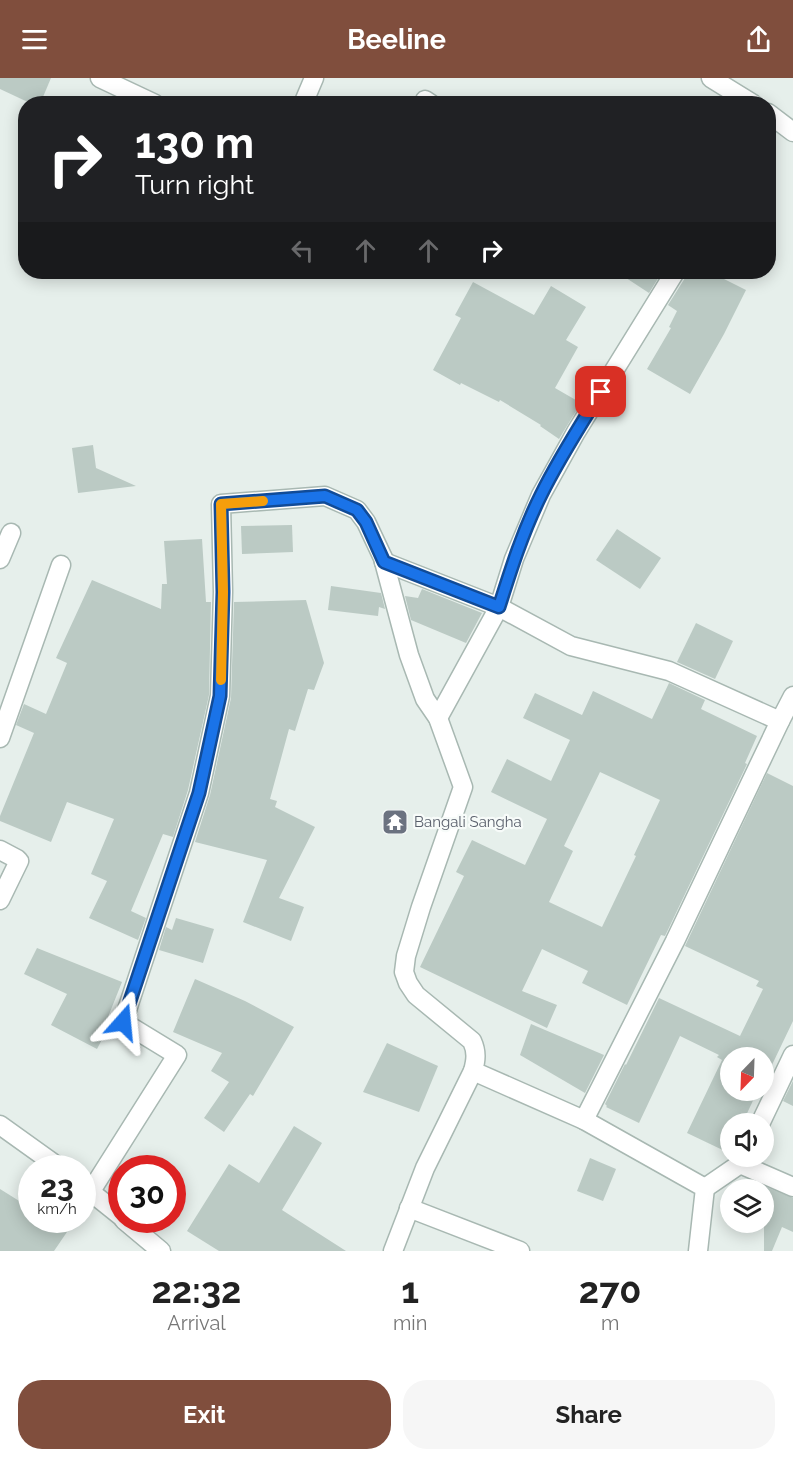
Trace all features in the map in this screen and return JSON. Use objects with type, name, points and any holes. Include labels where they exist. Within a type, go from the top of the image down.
[{"type":"street","points":[[100,78],[138,96]]},
{"type":"street","points":[[306,96],[314,78]]},
{"type":"street","points":[[711,78],[740,96]]},
{"type":"street","points":[[776,121],[793,132]]},
{"type":"street","points":[[438,718],[499,607],[514,559],[541,495],[576,432],[671,279]]},
{"type":"street","points":[[96,1175],[177,1055],[123,1022],[199,793],[220,696],[223,592],[221,504],[325,496],[357,510],[366,522],[384,562],[409,655],[424,699],[438,718],[463,788],[421,907],[406,956],[404,972],[416,995],[472,1041],[476,1050],[476,1060],[473,1071],[425,1168],[393,1251]]},
{"type":"street","points":[[0,560],[11,533]]},
{"type":"street","points":[[384,562],[499,607],[571,646],[669,671],[780,721]]},
{"type":"street","points":[[0,738],[61,565]]},
{"type":"street","points":[[584,1120],[675,941],[793,696]]},
{"type":"street","points":[[0,850],[19,861],[0,900]]},
{"type":"street","points":[[765,1113],[793,1055]]},
{"type":"street","points":[[473,1071],[584,1120],[705,1188]]},
{"type":"street","points":[[0,1125],[42,1155]]},
{"type":"street","points":[[698,1251],[705,1188],[733,1167]]},
{"type":"street","points":[[755,1167],[793,1187]]},
{"type":"street","points":[[96,1196],[108,1206]]},
{"type":"street","points":[[409,1208],[520,1251]]},
{"type":"street","points":[[140,1233],[161,1251]]},
{"type":"building","points":[[0,78],[51,78],[43,96],[18,97],[0,89]]},
{"type":"building","points":[[628,279],[658,279],[649,293]]},
{"type":"building","points":[[684,279],[724,279],[746,290],[690,394],[647,369],[671,328],[669,327],[677,311],[668,305]]},
{"type":"building","points":[[473,282],[534,315],[551,286],[586,307],[566,340],[578,347],[555,388],[581,403],[559,439],[500,400],[499,402],[461,383],[460,385],[433,370],[461,318],[455,315]]},
{"type":"building","points":[[93,445],[96,468],[136,486],[78,493],[72,448]]},
{"type":"building","points":[[292,525],[293,552],[242,554],[241,526]]},
{"type":"building","points":[[617,529],[661,558],[640,589],[596,560]]},
{"type":"building","points":[[202,539],[206,602],[211,602],[209,695],[188,790],[173,837],[163,834],[131,911],[146,918],[138,940],[89,918],[107,881],[91,874],[114,819],[67,802],[51,842],[0,821],[0,816],[34,733],[16,725],[24,704],[46,714],[67,663],[56,658],[92,580],[161,609],[162,584],[167,584],[164,541]]},
{"type":"building","points":[[331,586],[381,593],[385,609],[379,607],[378,616],[328,610]]},
{"type":"building","points":[[422,589],[482,613],[466,643],[411,620],[405,596],[418,598]]},
{"type":"building","points":[[306,600],[324,663],[314,690],[308,689],[295,731],[289,729],[270,799],[277,801],[275,807],[315,827],[279,898],[304,907],[291,941],[243,922],[267,860],[195,842],[210,795],[231,698],[234,602]]},
{"type":"building","points":[[696,623],[733,641],[715,679],[677,662]]},
{"type":"building","points":[[669,683],[705,700],[701,709],[757,736],[745,763],[747,764],[665,936],[661,935],[627,1005],[582,983],[588,971],[542,949],[522,991],[557,1005],[547,1028],[420,967],[464,876],[456,872],[472,840],[525,865],[547,819],[491,792],[507,759],[551,781],[570,740],[523,718],[535,693],[582,715],[593,691],[652,719]],"holes":[[[600,772],[660,800],[602,927],[549,902],[573,851],[564,846]]]},
{"type":"building","points":[[767,773],[793,786],[793,1021],[774,1061],[774,1047],[720,1047],[720,1059],[717,1057],[719,1055],[680,1036],[639,1123],[606,1107],[605,1104],[659,998],[740,1036],[763,989],[756,986],[759,981],[685,946]]},
{"type":"building","points":[[176,918],[214,929],[203,963],[159,950],[166,927],[172,930]]},
{"type":"building","points":[[37,948],[122,982],[106,1022],[110,1024],[97,1049],[51,1025],[67,994],[24,974]]},
{"type":"building","points":[[195,979],[245,1001],[294,1027],[253,1096],[250,1094],[224,1132],[204,1118],[229,1082],[211,1071],[222,1053],[173,1032]]},
{"type":"building","points":[[531,1024],[604,1055],[585,1093],[520,1055]]},
{"type":"building","points":[[387,1043],[438,1066],[419,1112],[363,1092]]},
{"type":"building","points":[[720,1064],[720,1101],[753,1101],[747,1113],[720,1113],[720,1149],[687,1133]]},
{"type":"building","points":[[793,1081],[793,1106],[783,1101]]},
{"type":"building","points":[[294,1126],[322,1143],[282,1210],[346,1251],[219,1251],[187,1231],[229,1164],[259,1183]]},
{"type":"building","points":[[590,1158],[616,1169],[603,1201],[577,1191]]},
{"type":"building","points":[[0,1189],[18,1200],[18,1233],[66,1233],[54,1251],[0,1251]]},
{"type":"building","points":[[774,1190],[793,1198],[793,1232],[782,1227],[772,1251],[764,1251],[764,1233],[774,1233]]},
{"type":"slow traffic","points":[[221,680],[223,592],[221,504],[263,501]]},
{"type":"place","name":"Bangali Sangha","points":[[395,822]]},
{"type":"route","points":[[123,1022],[199,793],[220,696],[223,592],[221,504],[325,496],[357,510],[366,522],[384,562],[499,607],[514,559],[541,495],[601,392]]}]
